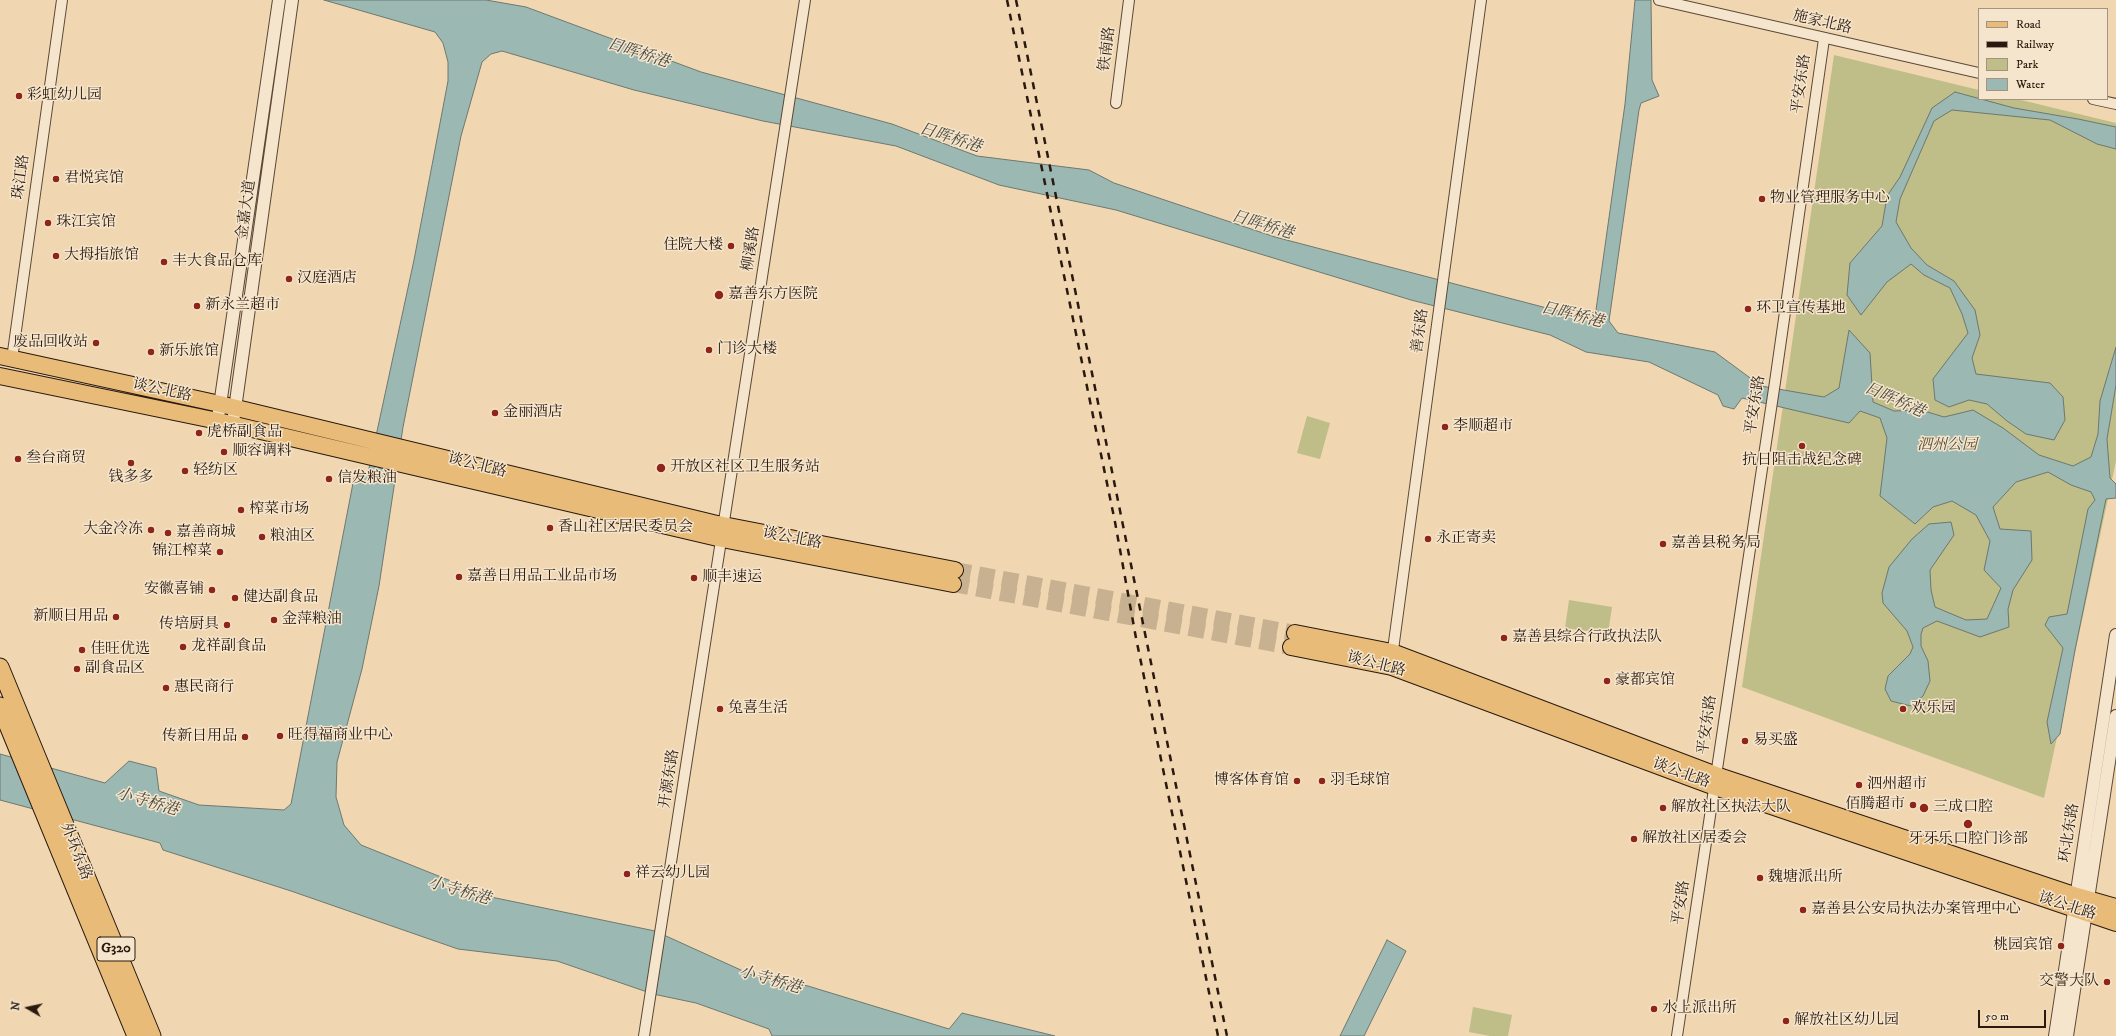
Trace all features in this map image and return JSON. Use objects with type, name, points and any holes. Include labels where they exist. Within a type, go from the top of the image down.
[{"type":"highway","name":"外环东路","points":[[0,667],[15,722],[72,863],[136,1036]]},
{"type":"highway","name":"外环东路","points":[[0,706],[15,722]]},
{"type":"highway","name":"外环东路","points":[[72,863],[152,1036]]},
{"type":"main road","name":"谈公北路","points":[[6,357],[228,406],[367,448]]},
{"type":"main road","name":"谈公北路","points":[[0,376],[225,423],[367,448],[723,532],[954,577]]},
{"type":"main road","name":"谈公北路","points":[[1293,640],[1392,659],[1716,781],[2081,905],[2116,923]]},
{"type":"main road","name":"谈公北路","points":[[2081,905],[2116,907]]},
{"type":"street","name":"珠江路","points":[[6,357],[62,0]]},
{"type":"street","name":"金嘉大道","points":[[228,406],[279,0]]},
{"type":"street","name":"柳溪路","points":[[723,532],[805,0]]},
{"type":"street","name":"铁南路","points":[[1116,103],[1129,0]]},
{"type":"street","name":"善东路","points":[[1392,659],[1481,0]]},
{"type":"street","name":"施家北路","points":[[1662,1],[1978,74]]},
{"type":"street","name":"金嘉大道","points":[[225,423],[292,2]]},
{"type":"street","name":"平安东路","points":[[1716,781],[1824,39]]},
{"type":"street","points":[[2098,100],[2116,104]]},
{"type":"street","name":"开源东路","points":[[644,1036],[723,532]]},
{"type":"street","name":"环北东路","points":[[2067,1036],[2081,905],[2116,635]]},
{"type":"street","name":"环北东路","points":[[2055,1036],[2116,716]]},
{"type":"street","name":"平安路","points":[[1677,1036],[1716,781]]},
{"type":"green space","name":"泗州公园","points":[[1834,55],[1978,90],[1978,100],[2021,100],[2116,123],[2116,461],[2044,798],[1742,687]]},
{"type":"green space","points":[[1307,416],[1330,423],[1320,459],[1297,453]]},
{"type":"green space","points":[[1569,600],[1612,607],[1608,634],[1565,628]]},
{"type":"green space","points":[[1473,1007],[1512,1015],[1508,1036],[1490,1036],[1469,1032]]},
{"type":"water","points":[[324,0],[486,0],[526,7],[701,72],[892,124],[977,156],[1089,170],[1114,183],[1275,237],[1585,318],[1596,310],[1625,104],[1635,0],[1651,0],[1652,80],[1659,96],[1641,103],[1639,110],[1609,321],[1618,333],[1715,352],[1761,386],[1824,397],[1839,388],[1849,330],[1870,353],[1873,402],[1894,411],[1921,410],[1944,417],[1973,410],[2003,428],[2039,455],[2073,466],[2091,457],[2098,434],[2100,401],[2116,347],[2116,385],[2107,439],[2110,478],[2116,484],[2116,498],[2106,499],[2075,650],[2060,734],[2051,744],[2047,722],[2063,648],[2045,625],[2049,617],[2067,614],[2088,509],[2095,500],[2091,492],[2071,485],[2048,472],[2016,482],[1993,507],[2000,529],[2031,531],[2032,560],[2013,590],[2008,609],[2009,627],[1980,637],[1937,621],[1923,628],[1921,634],[1921,646],[1928,661],[1930,681],[1923,696],[1911,706],[1891,701],[1885,689],[1888,676],[1910,654],[1913,647],[1907,631],[1883,603],[1882,593],[1889,567],[1912,539],[1929,524],[1951,522],[1954,535],[1930,570],[1931,590],[1935,607],[1966,620],[1987,619],[2001,588],[1984,570],[1990,541],[1976,515],[1952,501],[1933,507],[1915,524],[1880,496],[1887,438],[1880,418],[1860,411],[1849,423],[1742,398],[1734,409],[1723,406],[1718,395],[1649,362],[1586,352],[1550,335],[1411,300],[1116,210],[999,185],[896,146],[763,121],[634,90],[502,51],[491,54],[482,62],[461,136],[403,427],[379,586],[362,669],[337,762],[336,797],[344,825],[361,845],[491,897],[655,931],[754,976],[808,986],[949,1029],[962,1013],[1055,1036],[772,1036],[769,1029],[696,1003],[653,994],[557,961],[458,949],[291,891],[163,850],[160,843],[0,800],[0,754],[105,783],[129,761],[156,768],[159,791],[199,805],[284,810],[291,804],[354,478],[360,474],[366,475],[368,473],[414,260],[448,81],[448,62],[443,43],[435,32]]},
{"type":"water","points":[[1955,92],[1978,98],[1978,100],[1984,100],[2014,108],[2116,127],[2116,149],[2097,144],[2050,120],[1952,110],[1934,121],[1900,199],[1896,222],[1911,248],[1927,265],[1954,281],[1975,310],[1980,335],[1972,358],[1976,374],[2050,383],[2063,397],[2065,420],[2054,440],[2026,434],[2007,421],[1987,404],[1969,400],[1949,407],[1935,400],[1933,379],[1968,333],[1962,314],[1950,288],[1924,275],[1911,264],[1887,282],[1861,315],[1847,295],[1850,263],[1882,226],[1887,196],[1900,177],[1932,108]]},
{"type":"water","points":[[1387,940],[1406,951],[1364,1036],[1340,1036]]},
{"type":"tunnel","points":[[955,570],[1295,633]]},
{"type":"tunnel","points":[[953,584],[1291,647]]},
{"type":"railway","points":[[1007,0],[1115,522],[1136,638],[1218,1036]]},
{"type":"railway","points":[[1016,0],[1227,1036]]},
{"type":"place","name":"彩虹幼儿园","points":[[19,96]]},
{"type":"place","name":"君悦宾馆","points":[[56,179]]},
{"type":"place","name":"物业管理服务中心","points":[[1762,199]]},
{"type":"place","name":"珠江宾馆","points":[[48,223]]},
{"type":"place","name":"住院大楼","points":[[731,246]]},
{"type":"place","name":"大拇指旅馆","points":[[56,256]]},
{"type":"place","name":"丰大食品仓库","points":[[164,262]]},
{"type":"place","name":"汉庭酒店","points":[[289,279]]},
{"type":"place","name":"嘉善东方医院","points":[[719,295]]},
{"type":"place","name":"新永兰超市","points":[[197,306]]},
{"type":"place","name":"环卫宣传基地","points":[[1748,309]]},
{"type":"place","name":"废品回收站","points":[[96,343]]},
{"type":"place","name":"门诊大楼","points":[[709,350]]},
{"type":"place","name":"新乐旅馆","points":[[151,352]]},
{"type":"place","name":"金丽酒店","points":[[495,413]]},
{"type":"place","name":"李顺超市","points":[[1445,427]]},
{"type":"place","name":"虎桥副食品","points":[[199,433]]},
{"type":"place","name":"抗日阻击战纪念碑","points":[[1802,446]]},
{"type":"place","name":"顺容调料","points":[[224,452]]},
{"type":"place","name":"叁台商贸","points":[[18,459]]},
{"type":"place","name":"钱多多","points":[[131,463]]},
{"type":"place","name":"开放区社区卫生服务站","points":[[661,468]]},
{"type":"place","name":"轻纺区","points":[[185,471]]},
{"type":"place","name":"信发粮油","points":[[329,479]]},
{"type":"place","name":"榨菜市场","points":[[241,510]]},
{"type":"place","name":"香山社区居民委员会","points":[[550,528]]},
{"type":"place","name":"大金冷冻","points":[[151,530]]},
{"type":"place","name":"嘉善商城","points":[[168,533]]},
{"type":"place","name":"粮油区","points":[[262,537]]},
{"type":"place","name":"永正寄卖","points":[[1428,539]]},
{"type":"place","name":"嘉善县税务局","points":[[1663,544]]},
{"type":"place","name":"锦江榨菜","points":[[220,552]]},
{"type":"place","name":"嘉善日用品工业品市场","points":[[459,577]]},
{"type":"place","name":"顺丰速运","points":[[694,578]]},
{"type":"place","name":"安徽喜铺","points":[[212,590]]},
{"type":"place","name":"健达副食品","points":[[235,598]]},
{"type":"place","name":"新顺日用品","points":[[116,617]]},
{"type":"place","name":"金萍粮油","points":[[274,620]]},
{"type":"place","name":"传培厨具","points":[[227,625]]},
{"type":"place","name":"嘉善县综合行政执法队","points":[[1504,638]]},
{"type":"place","name":"龙祥副食品","points":[[183,647]]},
{"type":"place","name":"佳旺优选","points":[[82,650]]},
{"type":"place","name":"副食品区","points":[[77,669]]},
{"type":"place","name":"豪都宾馆","points":[[1607,681]]},
{"type":"place","name":"惠民商行","points":[[166,688]]},
{"type":"place","name":"兔喜生活","points":[[720,709]]},
{"type":"place","name":"欢乐园","points":[[1903,709]]},
{"type":"place","name":"旺得福商业中心","points":[[280,736]]},
{"type":"place","name":"传新日用品","points":[[245,737]]},
{"type":"place","name":"易买盛","points":[[1745,741]]},
{"type":"place","name":"博客体育馆","points":[[1297,781]]},
{"type":"place","name":"羽毛球馆","points":[[1322,781]]},
{"type":"place","name":"泗州超市","points":[[1859,785]]},
{"type":"place","name":"佰腾超市","points":[[1913,805]]},
{"type":"place","name":"解放社区执法大队","points":[[1663,808]]},
{"type":"place","name":"三成口腔","points":[[1924,808]]},
{"type":"place","name":"牙牙乐口腔门诊部","points":[[1968,824]]},
{"type":"place","name":"解放社区居委会","points":[[1634,839]]},
{"type":"place","name":"祥云幼儿园","points":[[627,874]]},
{"type":"place","name":"魏塘派出所","points":[[1760,878]]},
{"type":"place","name":"嘉善县公安局执法办案管理中心","points":[[1803,910]]},
{"type":"place","name":"桃园宾馆","points":[[2061,946]]},
{"type":"place","name":"交警大队","points":[[2107,982]]},
{"type":"place","name":"水上派出所","points":[[1654,1009]]},
{"type":"place","name":"解放社区幼儿园","points":[[1786,1021]]},
{"type":"water label","name":"日晖桥港","points":[[638,54]]},
{"type":"water label","name":"日晖桥港","points":[[950,139]]},
{"type":"water label","name":"日晖桥港","points":[[1262,226]]},
{"type":"water label","name":"日晖桥港","points":[[1572,316]]},
{"type":"water label","name":"日晖桥港","points":[[1894,401]]},
{"type":"water label","name":"小寺桥港","points":[[147,803]]},
{"type":"water label","name":"小寺桥港","points":[[459,892]]},
{"type":"water label","name":"小寺桥港","points":[[770,981]]}]
